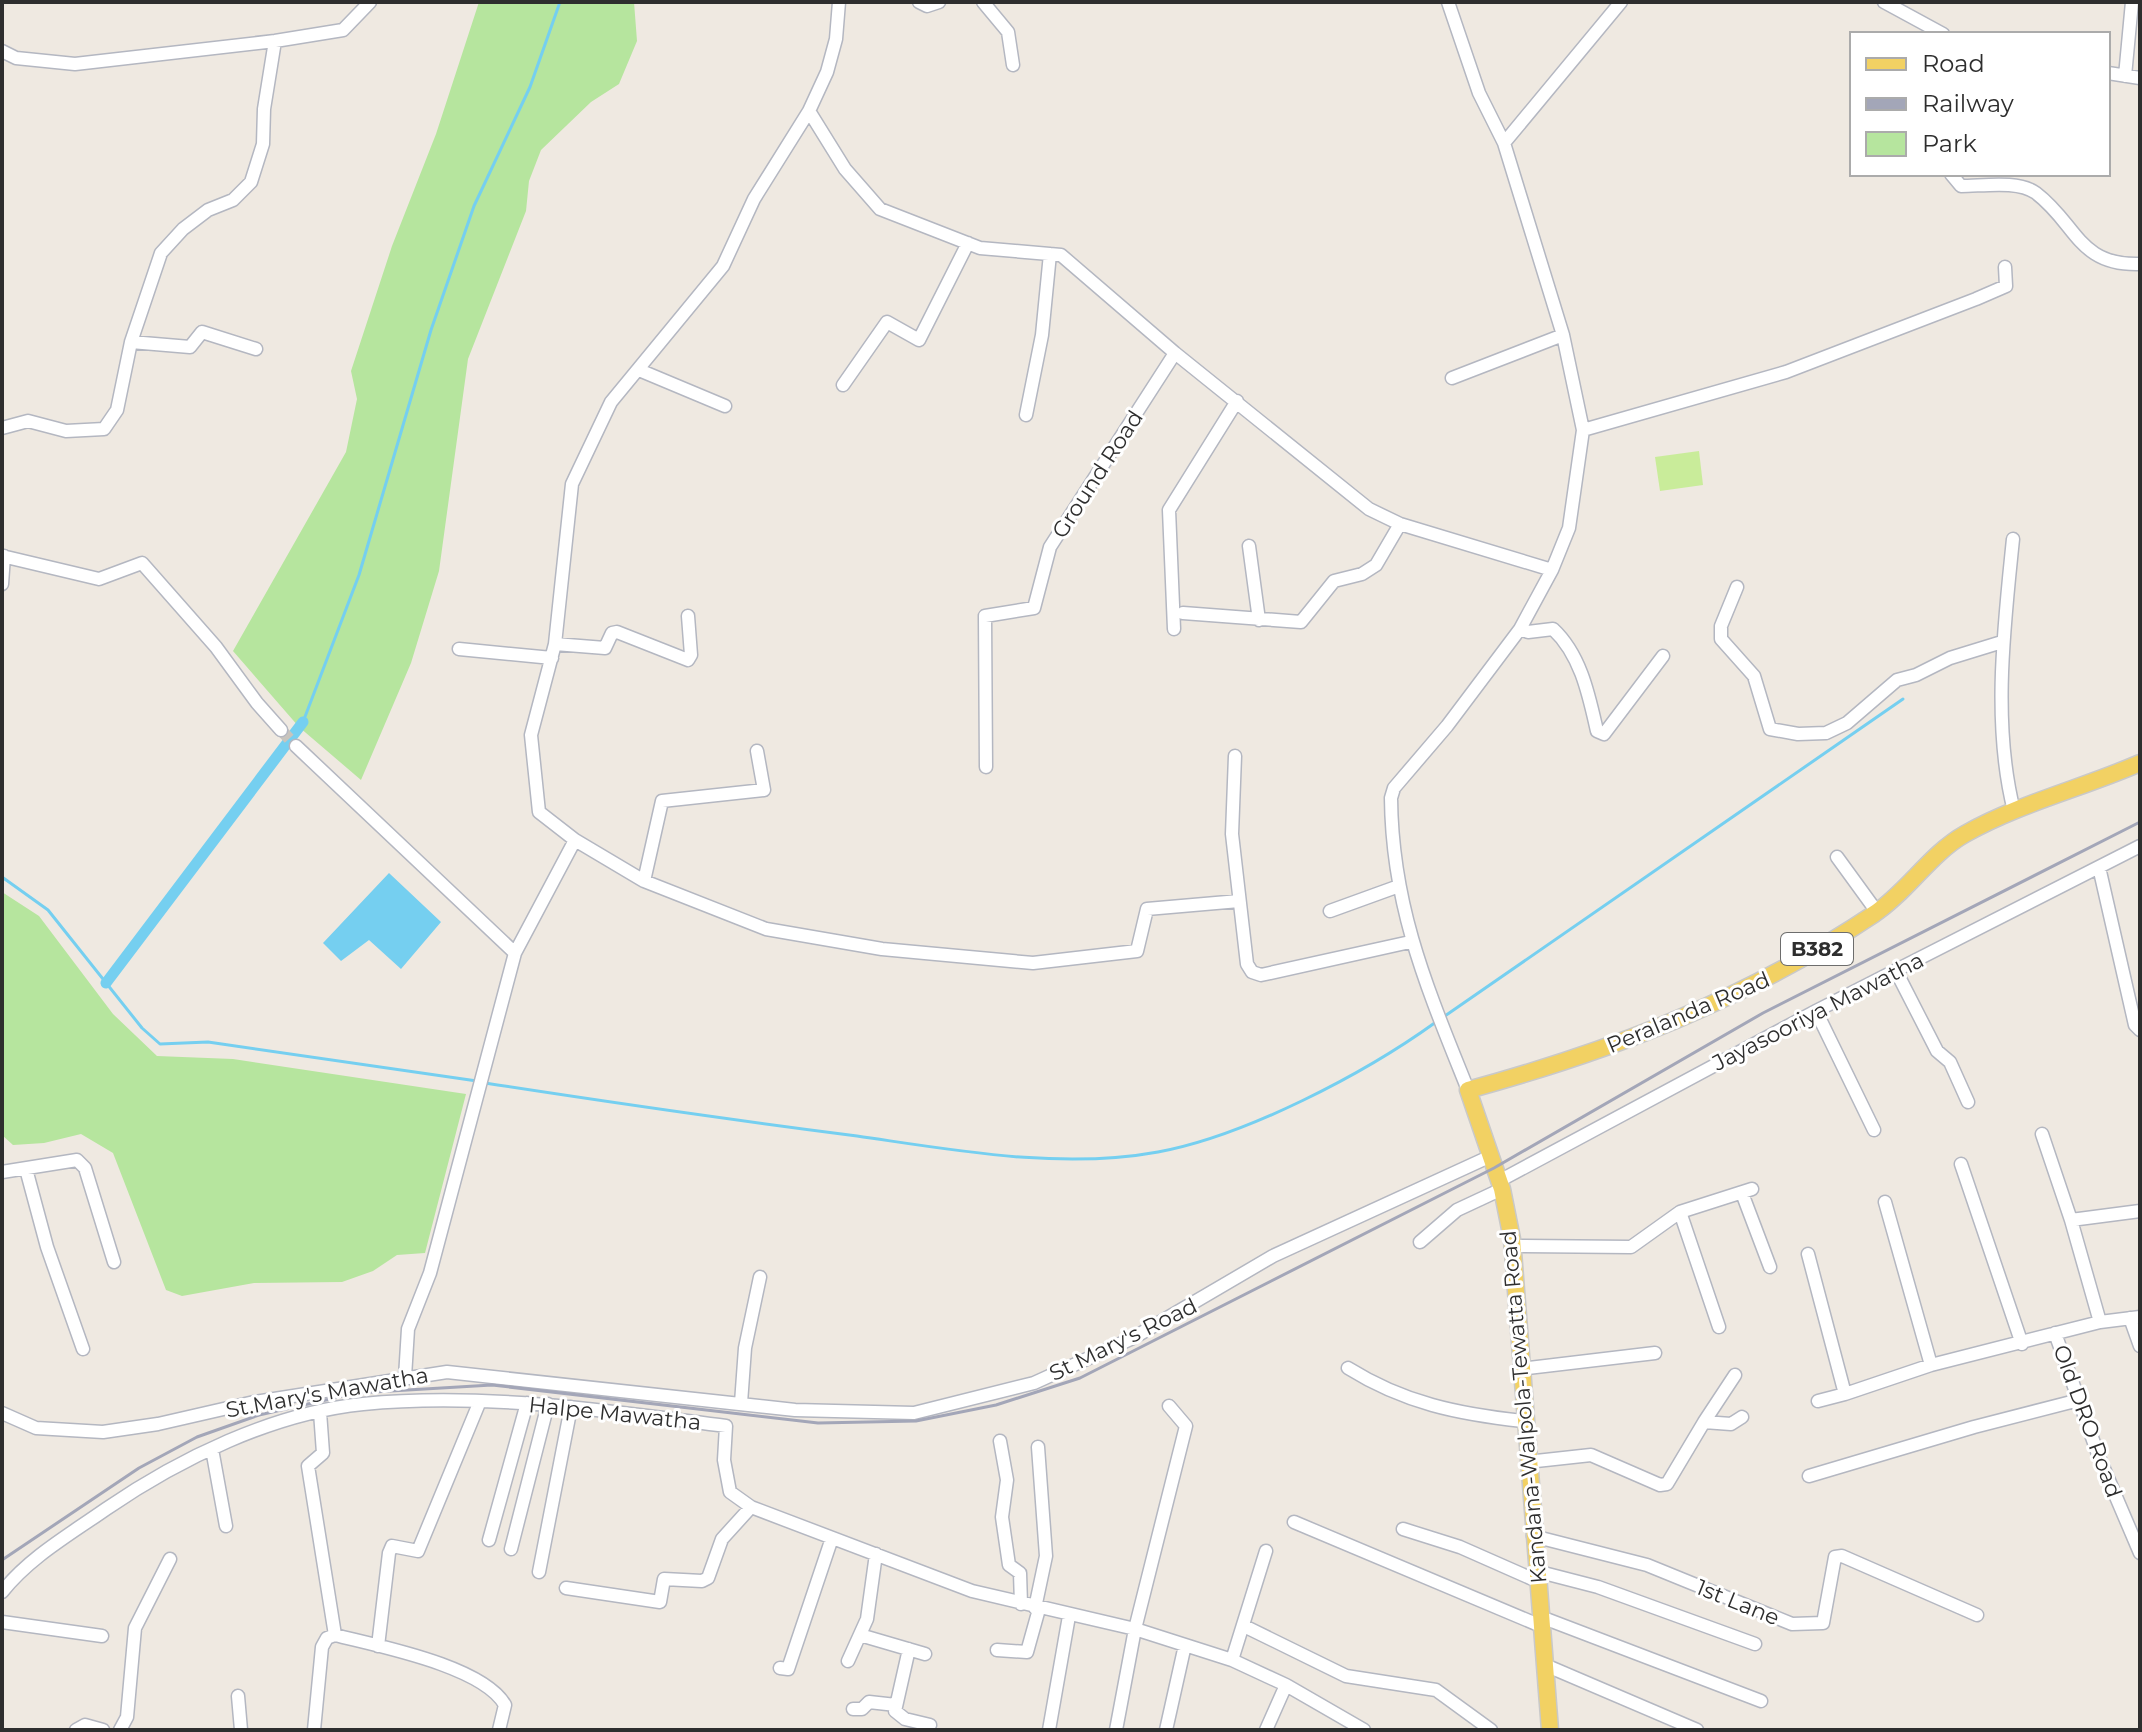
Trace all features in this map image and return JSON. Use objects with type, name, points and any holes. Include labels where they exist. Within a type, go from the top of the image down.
[{"type":"main road","name":"Peralanda Road","points":[[1468,1090],[1570,1062],[1726,1000],[1765,981],[1877,912],[1962,836],[2014,811],[2140,763]]},
{"type":"main road","name":"Kandana-Walpola-Tewatta Road","points":[[1468,1090],[1500,1185],[1520,1307],[1523,1421],[1550,1730]]},
{"type":"street","points":[[2,51],[16,58],[75,64],[275,41],[343,30],[370,2]]},
{"type":"street","points":[[839,2],[836,39],[827,72],[809,111],[754,199],[723,266],[611,402],[572,484],[555,644],[531,735],[539,812],[575,840],[644,881],[766,929],[882,949],[1033,963],[1137,951],[1147,909],[1239,901]]},
{"type":"street","points":[[919,2],[927,6],[939,2]]},
{"type":"street","points":[[983,2],[1008,32],[1013,65]]},
{"type":"street","points":[[1448,2],[1479,93],[1504,143],[1563,335],[1583,430],[1569,528],[1552,570],[1520,629],[1447,726],[1394,788],[1391,808],[1399,886],[1410,942],[1468,1090]]},
{"type":"street","points":[[1504,143],[1621,2]]},
{"type":"street","points":[[1884,2],[1939,32]]},
{"type":"street","points":[[2125,76],[2132,2]]},
{"type":"street","points":[[2,428],[28,421],[66,431],[104,429],[117,410],[131,342],[161,253],[195,220],[208,210],[233,200],[251,182],[263,144],[264,109],[275,41]]},
{"type":"street","points":[[2110,73],[2140,78]]},
{"type":"street","points":[[809,111],[845,169],[880,209],[980,248],[1061,255],[1336,486],[1369,509],[1400,524],[1552,570]]},
{"type":"street","points":[[1953,176],[1961,186],[2019,187],[2035,192],[2098,259],[2123,265],[2140,264]]},
{"type":"street","points":[[2019,187],[2027,176]]},
{"type":"street","points":[[843,385],[887,322],[919,340],[968,243]]},
{"type":"street","points":[[1026,415],[1042,335],[1050,254]]},
{"type":"street","points":[[1583,430],[1786,372],[1976,299],[2006,286],[2005,267]]},
{"type":"street","points":[[131,342],[190,347],[202,332],[256,349]]},
{"type":"street","points":[[1452,378],[1563,335]]},
{"type":"street","name":"Ground Road","points":[[986,767],[985,616],[1034,608],[1050,547],[1175,353]]},
{"type":"street","points":[[639,370],[725,406]]},
{"type":"street","points":[[1174,629],[1169,510],[1237,401]]},
{"type":"street","points":[[1183,613],[1301,622],[1334,581],[1362,574],[1376,565],[1400,524]]},
{"type":"street","points":[[2013,539],[2002,642],[2007,781],[2014,811]]},
{"type":"street","points":[[1249,546],[1259,620]]},
{"type":"street","points":[[2,584],[3,556],[99,579],[142,563],[216,647],[281,730]]},
{"type":"street","points":[[1737,587],[1721,626],[1721,639],[1754,676],[1765,722],[1780,733],[1826,733],[1847,723],[1897,680],[1916,675],[1950,658],[2002,642]]},
{"type":"street","points":[[555,644],[605,648],[612,633],[617,632],[688,660],[688,616]]},
{"type":"street","points":[[1520,629],[1528,632],[1553,629],[1562,637],[1586,682],[1597,731],[1604,734],[1663,656]]},
{"type":"street","points":[[459,649],[552,658]]},
{"type":"street","points":[[296,746],[515,953]]},
{"type":"street","points":[[644,881],[662,801],[764,790],[757,751]]},
{"type":"street","points":[[1235,756],[1232,834],[1239,901],[1252,972],[1261,975],[1410,942]]},
{"type":"street","points":[[405,1377],[408,1329],[430,1273],[515,953],[575,840]]},
{"type":"street","name":"Jayasooriya Mawatha","points":[[1420,1242],[1457,1210],[1816,1011],[2140,846]]},
{"type":"street","points":[[1837,857],[1877,912]]},
{"type":"street","points":[[2099,867],[2135,1025],[2140,1030]]},
{"type":"street","points":[[1330,911],[1399,886]]},
{"type":"street","points":[[1896,971],[1937,1051],[1950,1062],[1968,1102]]},
{"type":"street","points":[[1816,1011],[1874,1130]]},
{"type":"street","points":[[2042,1134],[2100,1322]]},
{"type":"street","name":"St Mary's Road","points":[[727,1401],[795,1410],[914,1413],[1034,1383],[1133,1338],[1273,1256],[1491,1156]]},
{"type":"street","points":[[2,1172],[66,1159],[77,1160],[85,1168],[114,1262]]},
{"type":"street","points":[[1961,1164],[2022,1344]]},
{"type":"street","points":[[26,1169],[47,1247],[83,1349]]},
{"type":"street","points":[[1512,1246],[1631,1247],[1680,1212],[1747,1191],[1770,1267]]},
{"type":"street","points":[[1885,1202],[1931,1365]]},
{"type":"street","points":[[2071,1220],[2140,1211]]},
{"type":"street","points":[[1680,1212],[1719,1327]]},
{"type":"street","points":[[1808,1254],[1845,1394]]},
{"type":"street","points":[[741,1403],[745,1348],[760,1277]]},
{"type":"street","points":[[2061,1332],[2135,1317],[2140,1346]]},
{"type":"street","name":"Old DRO Road","points":[[1818,1401],[1931,1365],[2061,1332],[2079,1400],[2099,1457],[2140,1553]]},
{"type":"street","points":[[1520,1369],[1655,1353]]},
{"type":"street","points":[[1348,1368],[1381,1389],[1415,1402],[1462,1415],[1523,1421]]},
{"type":"street","name":"St.Mary's Mawatha","points":[[2,1413],[36,1428],[103,1432],[447,1372],[727,1401]]},
{"type":"street","points":[[1527,1462],[1591,1455],[1660,1485],[1667,1484],[1735,1375]]},
{"type":"street","points":[[1809,1476],[1974,1427],[2079,1400]]},
{"type":"street","points":[[378,1646],[389,1553],[392,1546],[418,1551],[480,1401]]},
{"type":"street","name":"Halpe Mawatha","points":[[2,1592],[21,1568],[141,1485],[212,1449],[320,1412],[375,1403],[480,1401],[548,1404],[726,1426],[724,1460],[730,1492],[751,1507],[972,1591],[1135,1629],[1232,1660],[1286,1685],[1364,1730]]},
{"type":"street","points":[[726,1426],[727,1401]]},
{"type":"street","points":[[489,1540],[527,1403]]},
{"type":"street","points":[[511,1549],[548,1404]]},
{"type":"street","points":[[1116,1730],[1135,1629],[1186,1426],[1169,1406]]},
{"type":"street","points":[[539,1572],[571,1407]]},
{"type":"street","points":[[320,1412],[323,1453],[308,1466],[335,1635]]},
{"type":"street","points":[[1704,1422],[1731,1424],[1742,1417]]},
{"type":"street","points":[[1000,1441],[1007,1480],[1002,1517],[1006,1552],[1009,1565],[1020,1573],[1021,1604]]},
{"type":"street","points":[[997,1650],[1027,1652],[1037,1608],[1046,1556],[1038,1447]]},
{"type":"street","points":[[212,1449],[226,1526]]},
{"type":"street","points":[[566,1588],[660,1602],[664,1579],[702,1581],[708,1578],[722,1539],[751,1507]]},
{"type":"street","points":[[1294,1522],[1541,1621],[1761,1701]]},
{"type":"street","points":[[1403,1529],[1537,1576],[1598,1587],[1755,1644]]},
{"type":"street","name":"1st Lane","points":[[1533,1536],[1647,1565],[1792,1624],[1823,1623],[1832,1567],[1835,1557],[1842,1556],[1977,1615]]},
{"type":"street","points":[[780,1668],[788,1669],[832,1538]]},
{"type":"street","points":[[1232,1660],[1266,1551]]},
{"type":"street","points":[[848,1661],[867,1619],[876,1554]]},
{"type":"street","points":[[120,1730],[127,1717],[135,1628],[170,1559]]},
{"type":"street","points":[[1049,1730],[1069,1616]]},
{"type":"street","points":[[2,1622],[102,1636]]},
{"type":"street","points":[[1244,1626],[1346,1676],[1436,1690],[1491,1730]]},
{"type":"street","points":[[314,1730],[322,1647],[327,1638],[335,1635],[466,1674],[499,1694],[505,1705],[499,1730]]},
{"type":"street","points":[[860,1635],[925,1654]]},
{"type":"street","points":[[1166,1730],[1185,1645]]},
{"type":"street","points":[[909,1649],[895,1711],[905,1719],[930,1725]]},
{"type":"street","points":[[1545,1665],[1697,1730]]},
{"type":"street","points":[[1266,1730],[1286,1685]]},
{"type":"street","points":[[238,1696],[241,1730]]},
{"type":"street","points":[[853,1709],[862,1709],[869,1702],[896,1705]]},
{"type":"street","points":[[76,1730],[85,1725],[103,1730]]},
{"type":"green space","points":[[479,2],[634,2],[637,41],[619,84],[591,102],[541,150],[529,181],[526,211],[468,359],[439,571],[411,663],[361,780],[299,727],[233,651],[346,452],[357,399],[351,371],[392,246],[436,134]]},
{"type":"green space","points":[[1699,451],[1703,485],[1660,491],[1655,457]]},
{"type":"green space","points":[[2,892],[39,916],[113,1014],[157,1056],[233,1059],[466,1094],[425,1253],[397,1255],[373,1271],[342,1282],[254,1283],[182,1296],[166,1290],[113,1153],[81,1134],[44,1143],[13,1145],[2,1135]]},
{"type":"water","points":[[389,873],[441,922],[401,969],[369,940],[341,961],[323,943]]},
{"type":"waterway","points":[[303,722],[359,575],[431,330],[474,206],[530,87],[560,2]]},
{"type":"waterway","points":[[1442,1018],[1903,699]]},
{"type":"waterway","points":[[106,983],[303,722]]},
{"type":"waterway","points":[[2,877],[48,910],[142,1028],[160,1044],[208,1042],[477,1081]]},
{"type":"waterway","points":[[485,1083],[969,1152],[1045,1159],[1121,1157],[1192,1144],[1265,1118],[1339,1082],[1436,1022]]},
{"type":"tunnel","points":[[281,730],[296,746]]},
{"type":"railway","points":[[2,1560],[139,1468],[197,1437],[259,1415],[357,1393],[492,1385],[818,1423],[916,1421],[996,1405],[1080,1378],[1494,1168],[1763,1013],[2140,822]]}]
